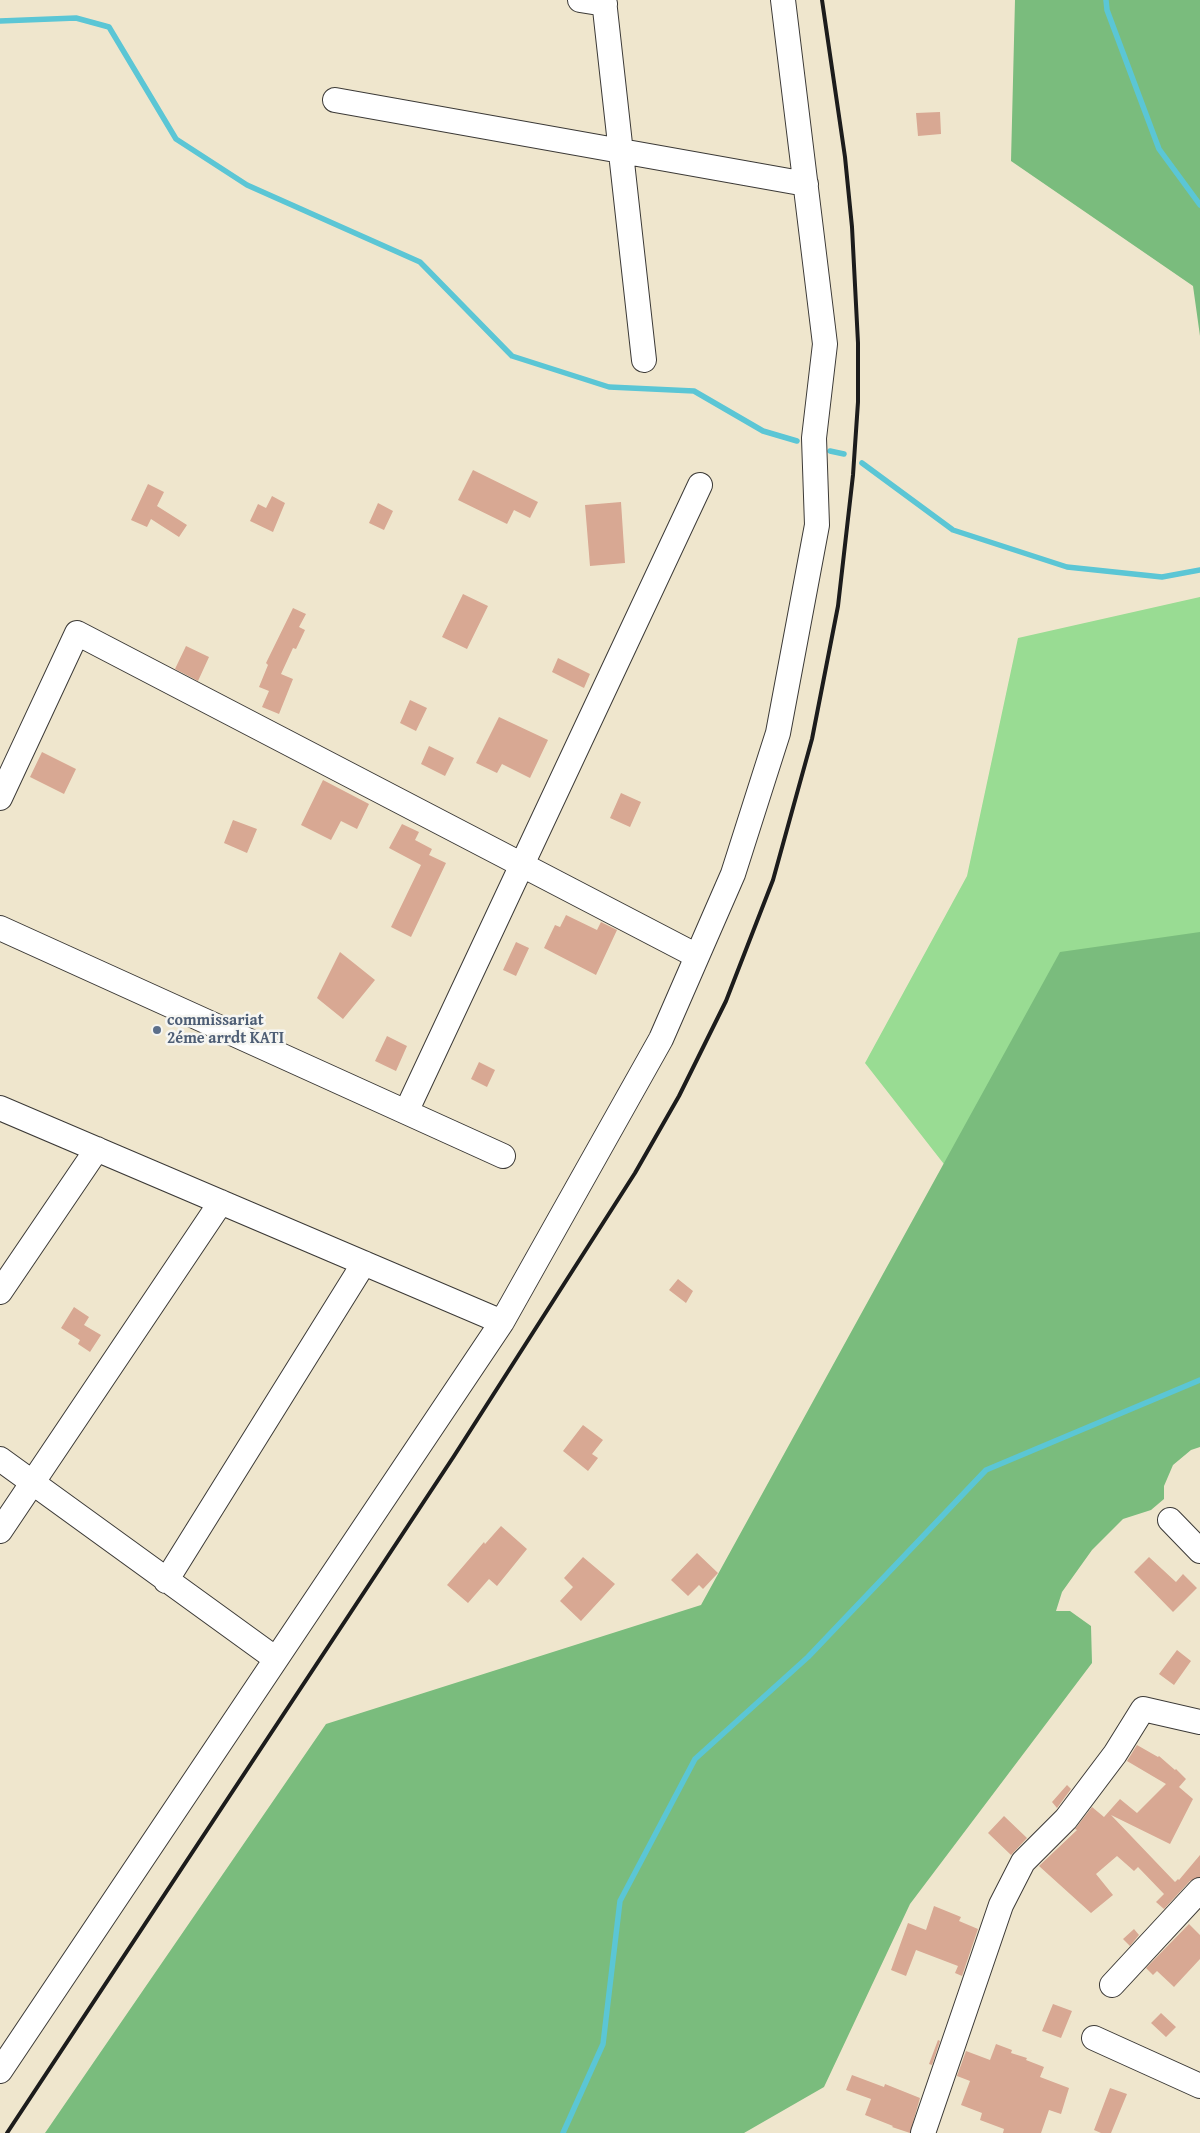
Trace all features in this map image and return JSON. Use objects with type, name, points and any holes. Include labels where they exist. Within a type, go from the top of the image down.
[{"type":"street","points":[[580,0],[604,2],[644,360]]},
{"type":"street","points":[[0,2071],[502,1322],[661,1039],[733,874],[778,733],[817,525],[814,438],[825,344],[783,0]]},
{"type":"street","points":[[335,100],[806,184]]},
{"type":"street","points":[[406,1112],[700,485]]},
{"type":"street","points":[[0,798],[77,633],[698,956]]},
{"type":"street","points":[[0,928],[503,1156]]},
{"type":"street","points":[[0,1108],[502,1322]]},
{"type":"street","points":[[0,1292],[97,1149]]},
{"type":"street","points":[[0,1531],[221,1202]]},
{"type":"street","points":[[166,1581],[364,1263]]},
{"type":"street","points":[[0,1459],[276,1659]]},
{"type":"street","points":[[1170,1520],[1200,1551]]},
{"type":"street","points":[[923,2133],[1001,1905],[1023,1862],[1066,1819],[1115,1754],[1143,1709],[1200,1722]]},
{"type":"street","points":[[1112,1985],[1200,1890]]},
{"type":"street","points":[[1094,2038],[1200,2086]]},
{"type":"green space","points":[[1015,0],[1200,0],[1200,336],[1193,286],[1011,161]]},
{"type":"green space","points":[[1200,597],[1200,987],[1029,1273],[865,1063],[967,876],[1018,638]]},
{"type":"green space","points":[[1200,932],[1200,1447],[1191,1450],[1173,1465],[1164,1486],[1164,1499],[1151,1510],[1123,1519],[1092,1550],[1062,1592],[1056,1611],[1070,1611],[1091,1626],[1092,1663],[910,1904],[824,2087],[744,2133],[45,2133],[326,1724],[701,1605],[1060,952]]},
{"type":"building","points":[[940,112],[941,134],[918,136],[916,113]]},
{"type":"building","points":[[473,470],[538,502],[530,518],[514,510],[507,524],[458,500]]},
{"type":"building","points":[[148,484],[164,492],[157,506],[187,525],[179,537],[151,519],[147,527],[131,520]]},
{"type":"building","points":[[272,496],[285,503],[273,532],[250,521],[258,504],[266,508]]},
{"type":"building","points":[[621,502],[625,563],[590,566],[585,505]]},
{"type":"building","points":[[378,503],[393,511],[384,530],[369,523]]},
{"type":"building","points":[[463,594],[488,606],[467,649],[442,637]]},
{"type":"building","points":[[293,608],[306,614],[299,627],[305,630],[296,649],[293,648],[281,674],[293,679],[279,714],[262,707],[269,691],[259,687],[268,665],[266,663]]},
{"type":"building","points":[[186,646],[209,657],[198,681],[175,669]]},
{"type":"building","points":[[558,658],[590,674],[584,688],[552,672]]},
{"type":"building","points":[[410,700],[427,708],[416,731],[400,723]]},
{"type":"building","points":[[499,717],[548,740],[530,778],[502,764],[497,773],[476,763]]},
{"type":"building","points":[[429,746],[454,758],[445,776],[421,764]]},
{"type":"building","points":[[42,752],[76,769],[64,794],[30,777]]},
{"type":"building","points":[[323,780],[369,804],[357,829],[341,821],[331,840],[301,825]]},
{"type":"building","points":[[621,793],[641,802],[630,827],[610,818]]},
{"type":"building","points":[[233,820],[257,829],[247,853],[224,843]]},
{"type":"building","points":[[402,824],[419,832],[415,840],[432,849],[429,855],[446,863],[411,937],[391,927],[421,865],[389,848]]},
{"type":"building","points":[[566,915],[597,930],[601,922],[617,930],[596,975],[544,948],[555,925],[560,927]]},
{"type":"building","points":[[516,942],[529,948],[516,976],[503,970]]},
{"type":"building","points":[[340,952],[375,980],[343,1019],[317,998]]},
{"type":"building","points":[[387,1036],[407,1046],[396,1071],[375,1061]]},
{"type":"building","points":[[479,1062],[495,1070],[487,1087],[471,1079]]},
{"type":"building","points":[[678,1279],[693,1291],[686,1303],[669,1290]]},
{"type":"building","points":[[74,1307],[89,1317],[84,1325],[101,1335],[90,1352],[78,1344],[80,1340],[61,1328]]},
{"type":"building","points":[[583,1425],[603,1440],[592,1454],[598,1458],[588,1471],[563,1451]]},
{"type":"building","points":[[501,1526],[527,1549],[497,1586],[489,1579],[468,1603],[447,1585],[484,1542],[485,1544]]},
{"type":"building","points":[[697,1553],[718,1573],[703,1589],[699,1585],[688,1596],[671,1580]]},
{"type":"building","points":[[583,1557],[615,1584],[581,1621],[560,1601],[573,1587],[564,1578]]},
{"type":"building","points":[[1149,1557],[1176,1582],[1183,1574],[1197,1588],[1173,1612],[1134,1572]]},
{"type":"building","points":[[1177,1650],[1191,1661],[1174,1685],[1159,1674]]},
{"type":"building","points":[[1137,1745],[1159,1756],[1176,1769],[1186,1779],[1179,1787],[1193,1799],[1170,1844],[1111,1815],[1175,1882],[1179,1880],[1200,1855],[1200,1877],[1190,1881],[1164,1909],[1156,1902],[1164,1894],[1138,1867],[1134,1871],[1117,1856],[1096,1874],[1113,1895],[1091,1913],[1039,1866],[1077,1830],[1075,1829],[1092,1807],[1104,1817],[1120,1799],[1137,1813],[1166,1784],[1127,1761]]},
{"type":"building","points":[[1067,1785],[1071,1789],[1057,1808],[1052,1802]]},
{"type":"building","points":[[1004,1816],[1027,1838],[1011,1855],[988,1833]]},
{"type":"building","points":[[934,1906],[961,1917],[959,1921],[978,1929],[962,1976],[955,1973],[958,1966],[916,1950],[906,1976],[891,1970],[908,1923],[926,1930]]},
{"type":"building","points":[[1189,1924],[1200,1935],[1200,1959],[1174,1987],[1157,1971],[1153,1975],[1146,1968]]},
{"type":"building","points":[[1134,1929],[1139,1935],[1130,1946],[1123,1939]]},
{"type":"building","points":[[1053,2004],[1072,2011],[1061,2038],[1042,2031]]},
{"type":"building","points":[[1161,2013],[1176,2027],[1166,2037],[1151,2023]]},
{"type":"building","points":[[938,2040],[940,2041],[932,2065],[929,2064]]},
{"type":"building","points":[[996,2044],[1012,2050],[1011,2053],[1027,2058],[1026,2060],[1044,2067],[1040,2077],[1069,2088],[1061,2114],[1049,2110],[1041,2133],[1003,2133],[1004,2129],[980,2120],[982,2113],[961,2105],[970,2081],[957,2076],[966,2051],[990,2060]]},
{"type":"building","points":[[852,2075],[884,2087],[885,2084],[920,2098],[910,2133],[865,2115],[871,2099],[846,2090]]},
{"type":"building","points":[[1110,2088],[1127,2094],[1111,2133],[1101,2133],[1094,2130]]},
{"type":"waterway","points":[[1106,0],[1107,10],[1159,149],[1200,205]]},
{"type":"waterway","points":[[0,21],[76,18],[109,27],[176,139],[247,185],[420,262],[512,356],[609,387],[694,391],[763,431],[797,441]]},
{"type":"waterway","points":[[830,451],[844,454]]},
{"type":"waterway","points":[[862,463],[953,530],[1067,567],[1162,577],[1200,570]]},
{"type":"waterway","points":[[563,2133],[603,2044],[620,1901],[695,1759],[808,1657],[986,1470],[1200,1380]]},
{"type":"railway","points":[[7,2133],[454,1456],[635,1173],[679,1096],[726,1001],[773,880],[812,739],[838,606],[853,475],[858,402],[858,343],[852,227],[845,157],[822,0]]},
{"type":"place","name":"commissariat 2éme arrdt KATI","points":[[157,1030]]}]
